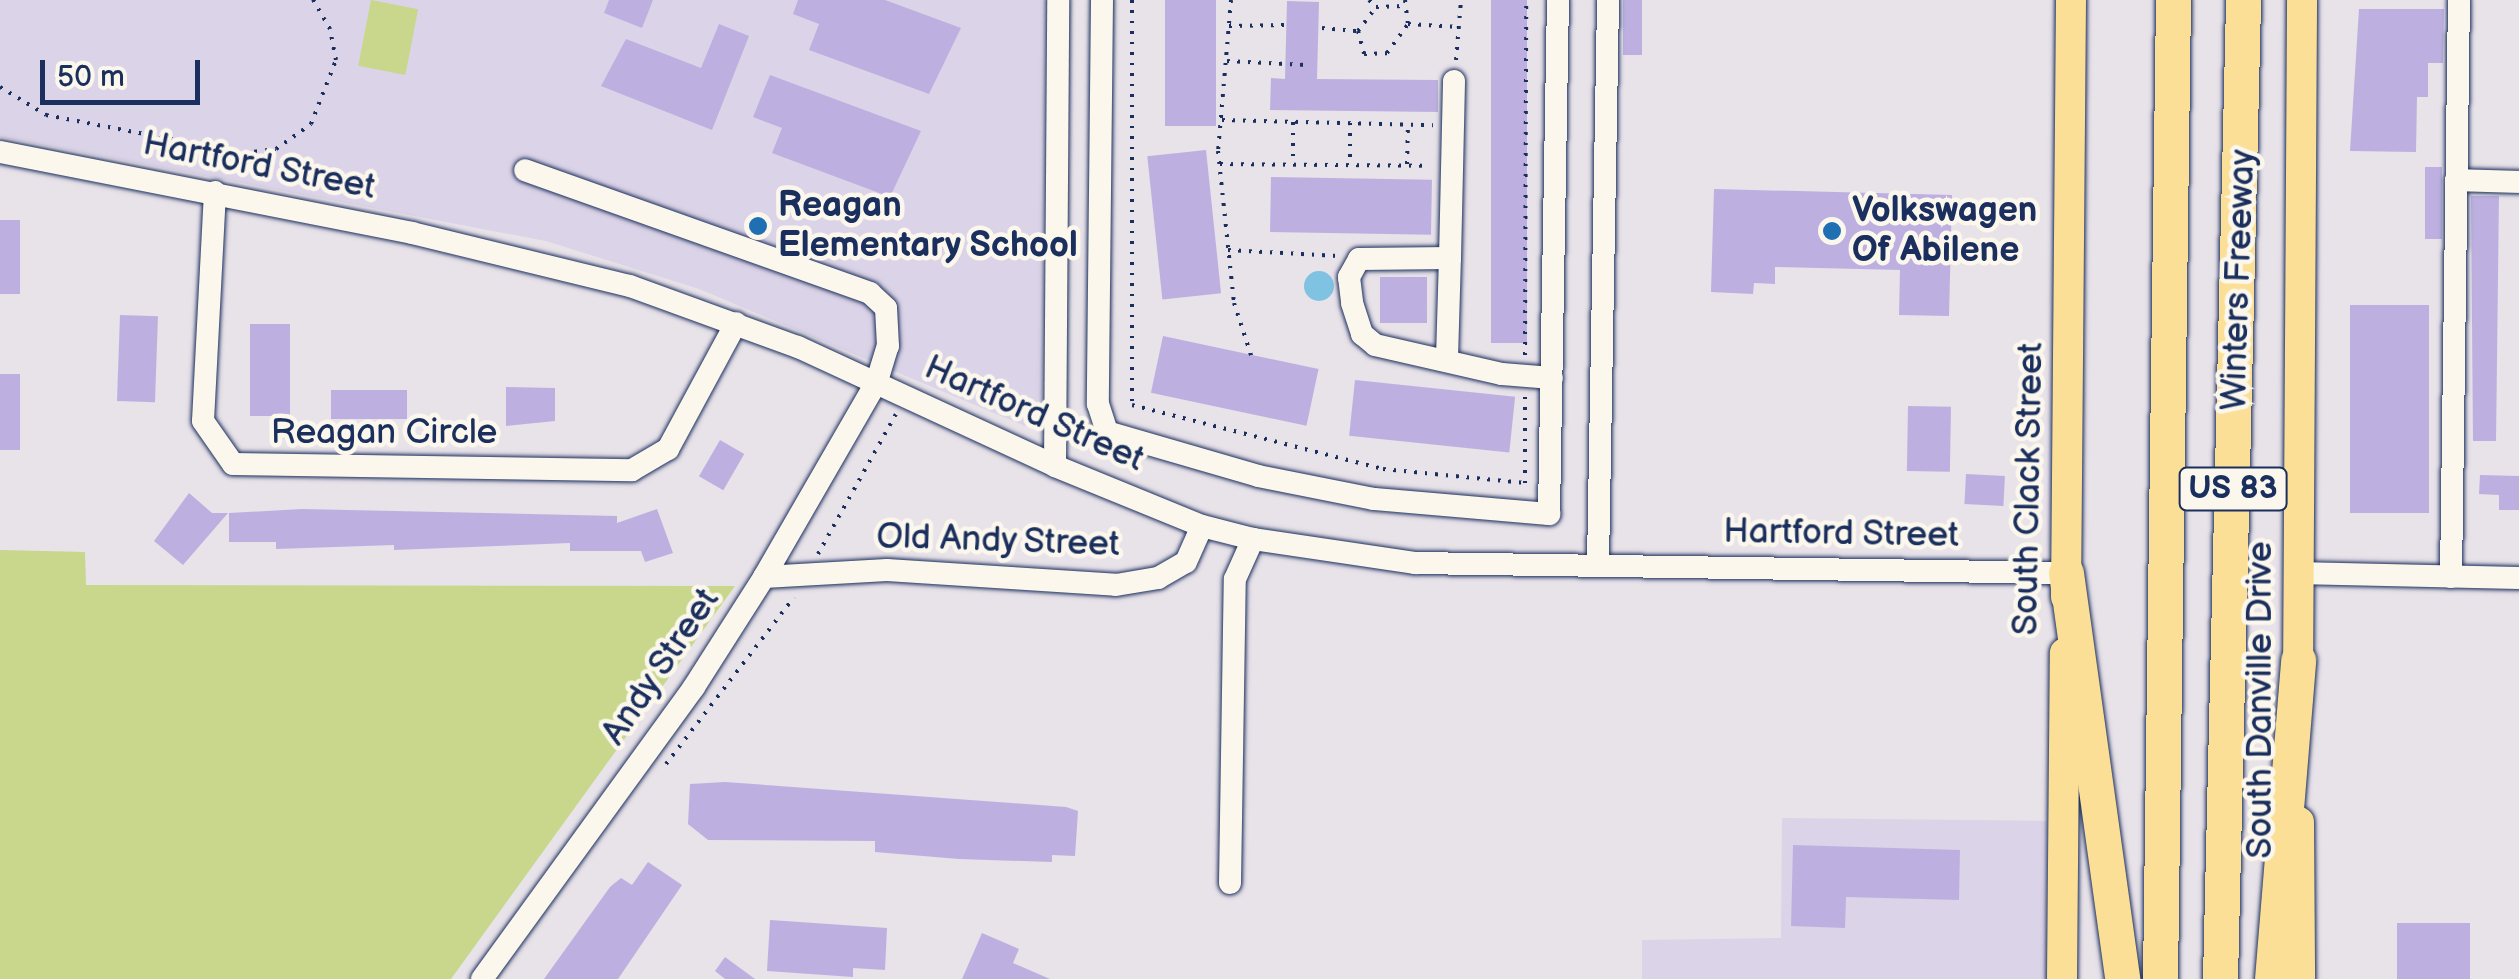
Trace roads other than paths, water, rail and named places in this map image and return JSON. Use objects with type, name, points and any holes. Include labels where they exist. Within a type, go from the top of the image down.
[{"type":"highway","name":"Winters Freeway","points":[[2160,979],[2173,0]]},
{"type":"highway","name":"Winters Freeway","points":[[2220,979],[2244,0]]},
{"type":"highway","points":[[2066,574],[2122,979]]},
{"type":"highway","points":[[2272,979],[2298,660]]},
{"type":"main road","name":"South Clack Street","points":[[2062,979],[2072,0]]},
{"type":"main road","name":"South Danville Drive","points":[[2300,979],[2296,574],[2302,0]]},
{"type":"street","points":[[1055,466],[1058,0]]},
{"type":"street","points":[[1102,0],[1098,404],[1108,432],[1258,476],[1464,510],[1549,514],[1558,0]]},
{"type":"street","points":[[1598,564],[1608,0]]},
{"type":"street","points":[[2451,577],[2458,0]]},
{"type":"street","points":[[1447,358],[1454,81]]},
{"type":"street","name":"Hartford Street","points":[[0,152],[215,192],[577,272],[736,323],[877,382],[1055,466],[1202,526],[1253,539],[1414,563],[2066,574]]},
{"type":"street","name":"Andy Street","points":[[482,979],[694,686],[764,577],[877,382],[888,323],[886,308],[870,293],[525,170]]},
{"type":"street","points":[[2456,180],[2519,182]]},
{"type":"street","name":"Reagan Circle","points":[[215,192],[203,421],[233,464],[632,470],[668,448],[736,323]]},
{"type":"street","points":[[1450,258],[1364,258],[1349,278],[1362,334],[1393,351],[1447,358],[1502,374],[1552,378]]},
{"type":"street","points":[[1056,329],[1099,329]]},
{"type":"street","name":"Old Andy Street","points":[[764,577],[887,570],[1116,585],[1158,578],[1186,562],[1202,526]]},
{"type":"street","points":[[1230,883],[1235,579],[1253,539]]},
{"type":"street","points":[[2296,574],[2519,578]]},
{"type":"water","points":[[1319,271],[1333,280],[1334,286],[1325,300],[1319,301],[1305,292],[1304,286],[1313,272]]},
{"type":"place","name":"Reagan Elementary School","points":[[758,226]]},
{"type":"place","name":"Volkswagen Of Abilene","points":[[1832,231]]}]
